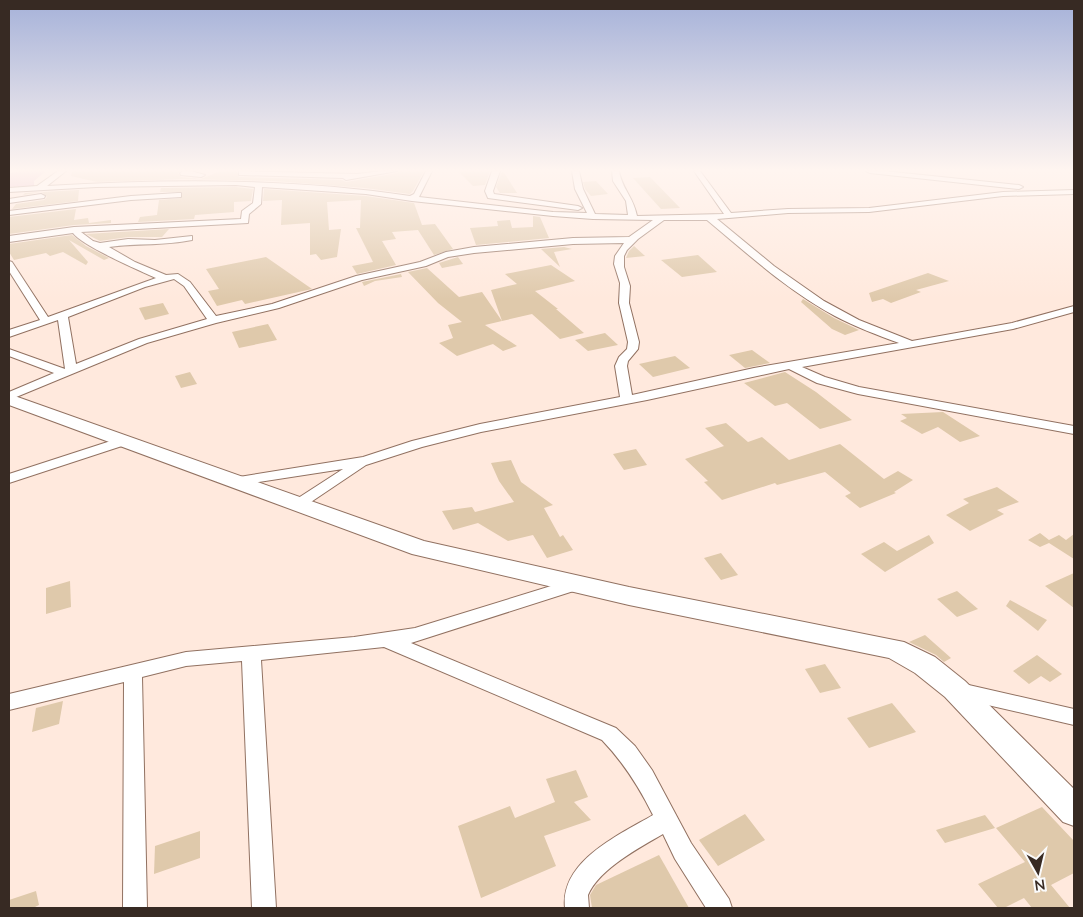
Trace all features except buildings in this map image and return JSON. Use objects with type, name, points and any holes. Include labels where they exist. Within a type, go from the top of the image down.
[{"type":"street","points":[[9,239],[76,230],[244,221],[245,214]]},
{"type":"street","points":[[591,214],[633,218],[663,218],[755,214]]},
{"type":"street","points":[[632,214],[633,218]]},
{"type":"street","points":[[709,217],[753,254],[821,303],[846,317],[911,344]]},
{"type":"street","points":[[627,400],[621,371],[622,361],[632,352],[633,346],[623,294],[624,284],[619,266],[619,258],[637,235],[663,218]]},
{"type":"street","points":[[76,230],[78,234],[90,243],[100,246],[132,264],[164,278]]},
{"type":"street","points":[[100,246],[128,242],[155,243],[189,238]]},
{"type":"street","points":[[9,397],[143,341],[212,320],[275,306],[360,278],[423,264],[459,253],[573,241],[632,240]]},
{"type":"street","points":[[9,264],[45,320]]},
{"type":"street","points":[[9,334],[164,278],[175,276],[187,284],[212,320]]},
{"type":"street","points":[[233,482],[364,461],[417,444],[480,428],[791,366],[1013,326],[1074,309]]},
{"type":"street","points":[[62,314],[67,372]]},
{"type":"street","points":[[9,352],[67,372]]},
{"type":"street","points":[[791,366],[821,380],[858,390],[1074,430]]},
{"type":"street","points":[[9,397],[233,482],[420,548],[577,584],[895,649],[925,665],[955,689],[1074,811]]},
{"type":"street","points":[[9,479],[123,441]]},
{"type":"street","points":[[297,505],[364,461]]},
{"type":"street","points":[[9,702],[186,660],[354,644],[415,635],[577,584]]},
{"type":"street","points":[[384,639],[609,734],[628,753],[645,777],[683,851],[720,908]]},
{"type":"street","points":[[251,654],[264,908]]},
{"type":"street","points":[[133,672],[135,908]]},
{"type":"street","points":[[955,689],[1074,717]]},
{"type":"street","points":[[577,908],[575,904],[578,888],[594,865],[667,819]]}]
